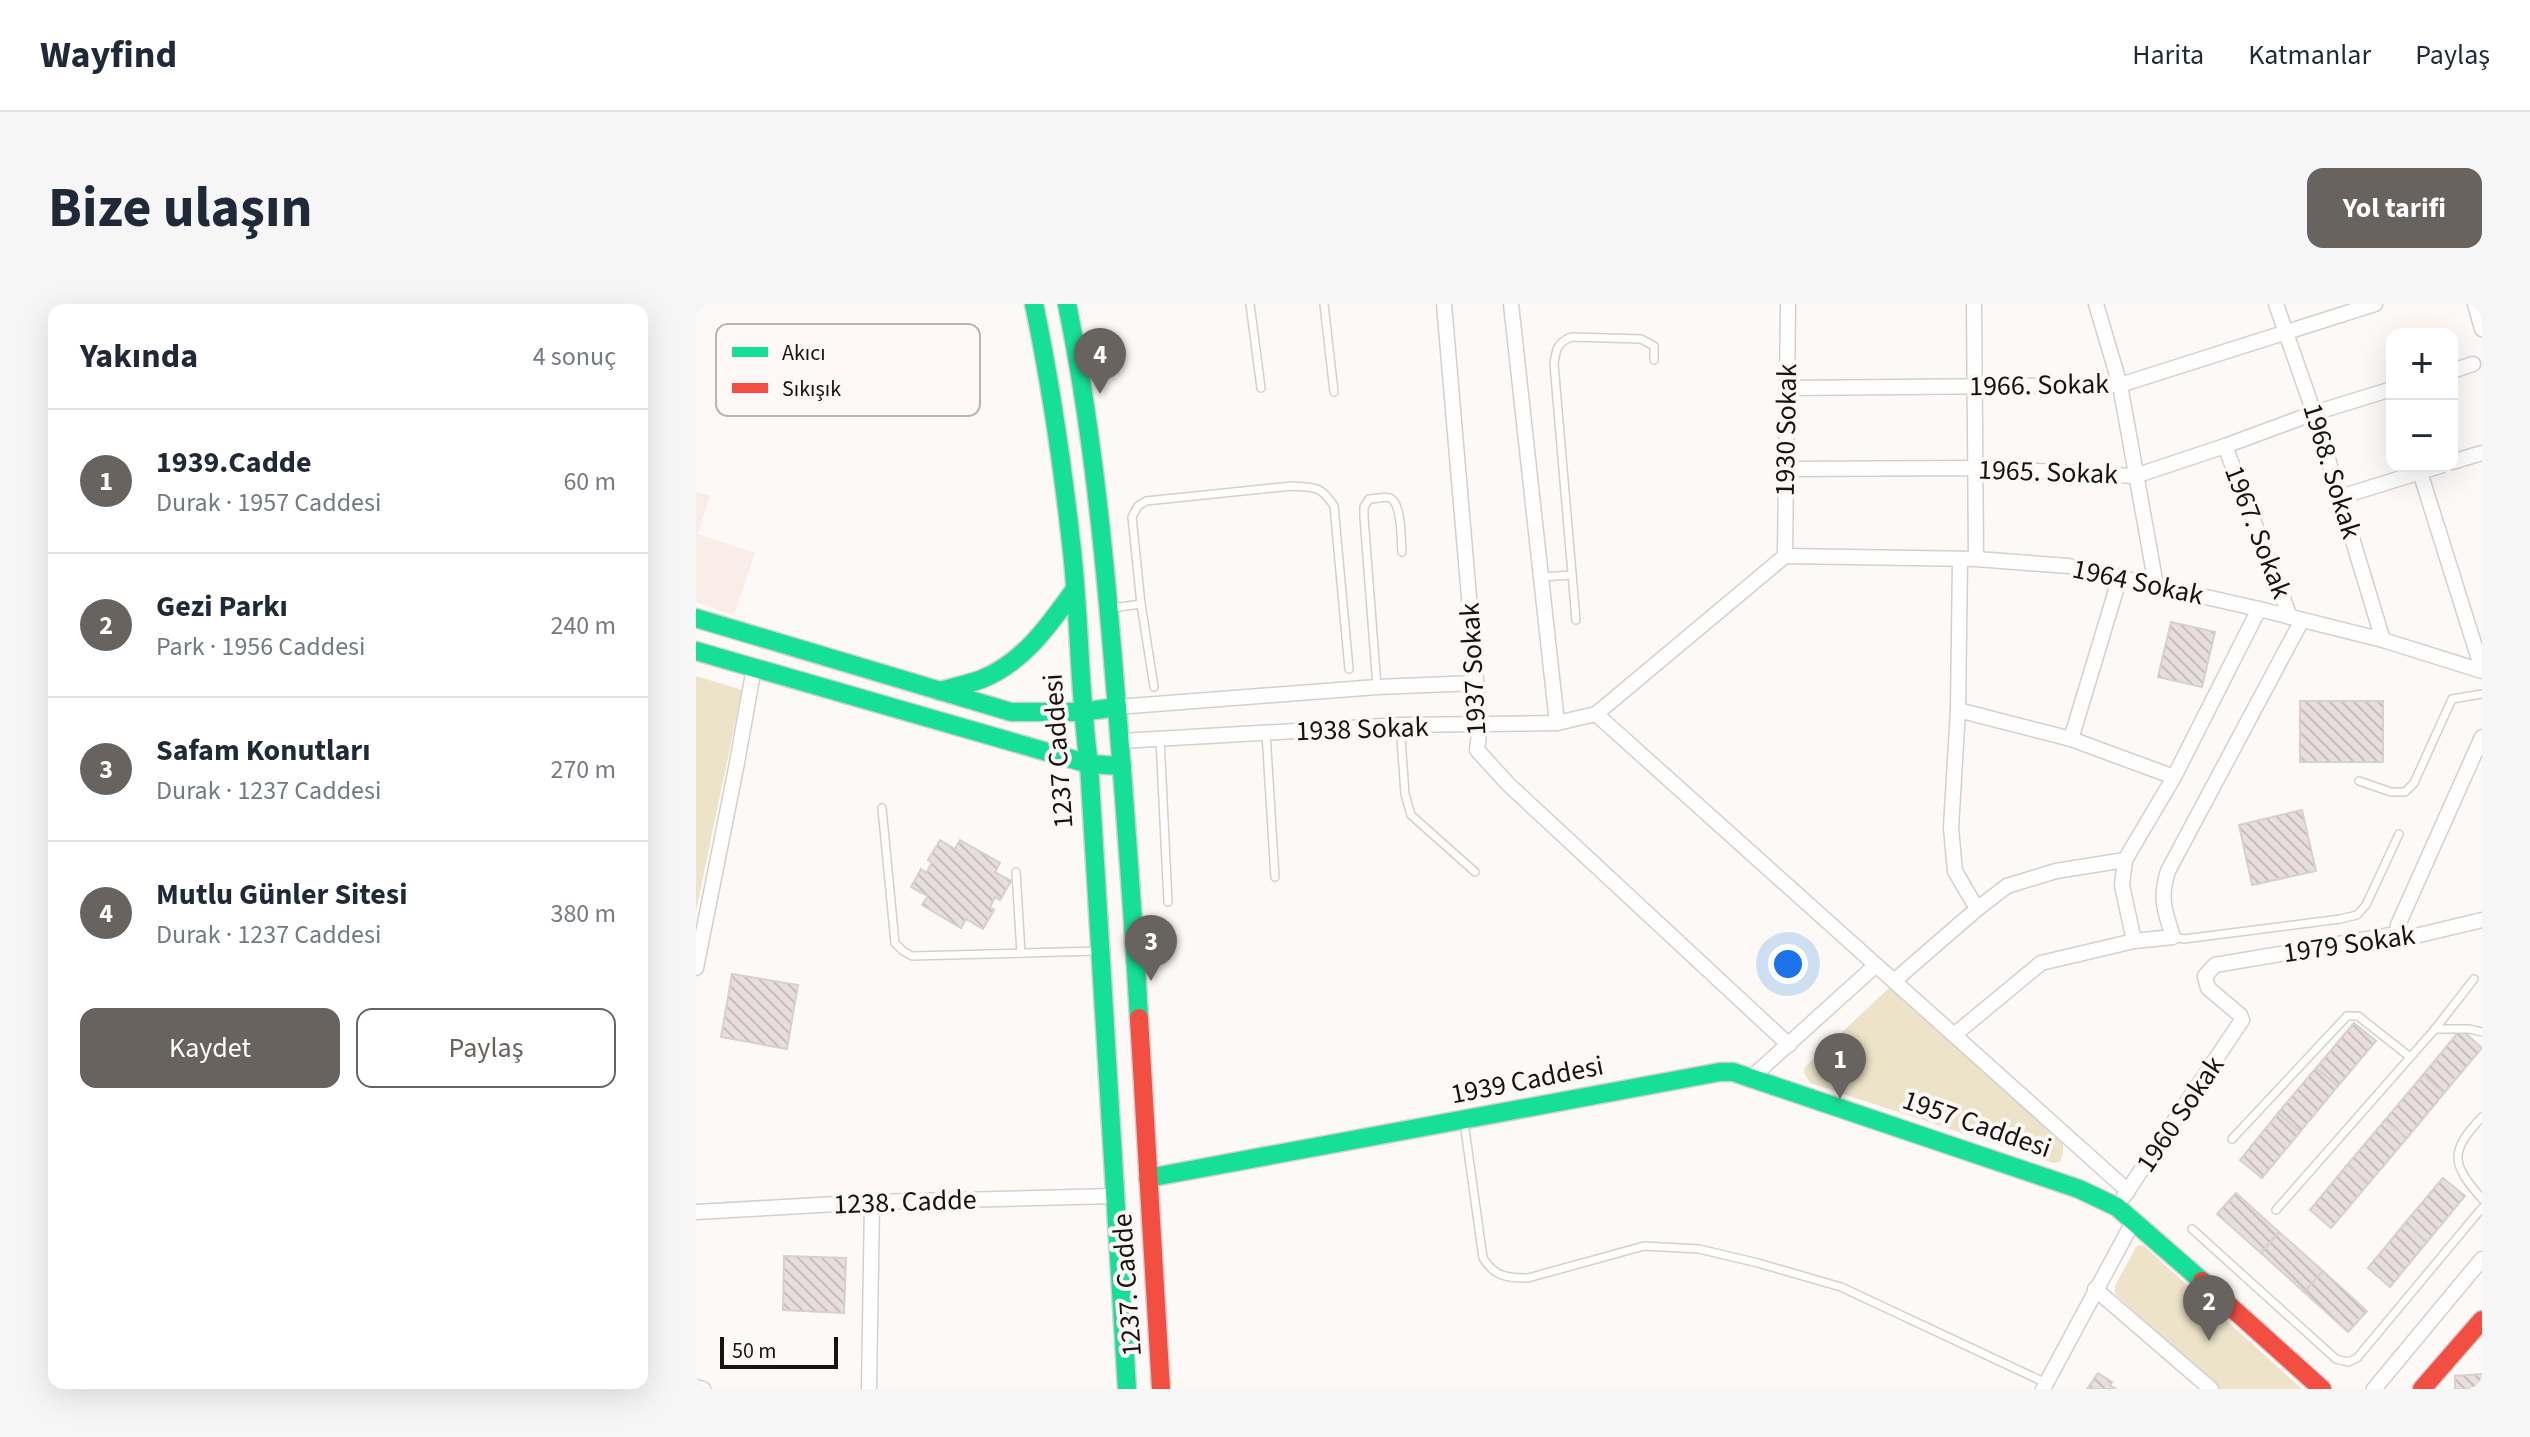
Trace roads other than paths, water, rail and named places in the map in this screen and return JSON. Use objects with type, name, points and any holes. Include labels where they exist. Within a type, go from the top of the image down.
[{"type":"street","name":"1237 Caddesi","points":[[1034,304],[1048,383],[1075,589],[1082,712],[1089,764],[1114,1196]]},
{"type":"street","points":[[1067,304],[1077,347],[1105,550],[1121,741],[1148,1178]]},
{"type":"street","name":"1937 Sokak","points":[[1444,304],[1480,726],[1477,750],[1508,784],[1789,1045]]},
{"type":"street","points":[[1511,304],[1557,723]]},
{"type":"street","name":"1930 Sokak","points":[[1785,556],[1788,304]]},
{"type":"street","points":[[1974,304],[1976,559]]},
{"type":"street","points":[[2096,304],[2120,385],[2156,585]]},
{"type":"street","name":"1968. Sokak","points":[[2276,304],[2314,413],[2383,640]]},
{"type":"street","name":"1966. Sokak","points":[[1787,388],[2120,385],[2375,304]]},
{"type":"street","points":[[2475,304],[2482,329]]},
{"type":"street","points":[[2458,369],[2473,364]]},
{"type":"street","name":"1965. Sokak","points":[[1786,469],[1975,468],[2135,476],[2386,391]]},
{"type":"street","name":"1967. Sokak","points":[[2225,446],[2296,618]]},
{"type":"street","points":[[2458,460],[2482,453]]},
{"type":"street","points":[[2340,497],[2420,472],[2482,670]]},
{"type":"street","name":"1938 Sokak","points":[[1121,741],[1400,725],[1557,723],[1596,714],[1785,556]]},
{"type":"street","name":"1964 Sokak","points":[[1785,556],[1976,559],[2069,566],[2296,618],[2482,670]]},
{"type":"street","points":[[1960,559],[1958,710],[1951,828],[1955,871],[1977,909]]},
{"type":"street","points":[[2071,739],[2120,577]]},
{"type":"street","points":[[937,692],[983,678],[1020,657],[1051,624],[1075,589]]},
{"type":"street","points":[[2134,941],[2122,885],[2125,860],[2174,777],[2259,609]]},
{"type":"street","points":[[696,618],[1011,712],[1082,712],[1117,707]]},
{"type":"street","points":[[1954,1035],[2041,963],[2134,941],[2173,937],[2163,905],[2162,889],[2168,871],[2296,618]]},
{"type":"street","points":[[696,651],[1089,764],[1122,766]]},
{"type":"street","points":[[696,968],[754,668]]},
{"type":"street","name":"1938 Sokak","points":[[1117,707],[1377,687],[1476,683]]},
{"type":"street","points":[[1958,710],[2071,739],[2174,777]]},
{"type":"street","points":[[1596,714],[2128,1191]]},
{"type":"street","points":[[2397,934],[2398,925],[2482,737]]},
{"type":"street","points":[[1894,981],[2007,886],[2056,871],[2125,860]]},
{"type":"street","name":"1979 Sokak","points":[[2242,1020],[2208,988],[2205,976],[2215,965],[2397,934],[2407,938],[2481,921]]},
{"type":"street","points":[[1752,1077],[1876,965]]},
{"type":"street","name":"1960 Sokak","points":[[2117,1207],[2242,1020]]},
{"type":"street","name":"1939 Caddesi","points":[[1148,1178],[1720,1072],[1752,1077]]},
{"type":"street","name":"1957 Caddesi","points":[[1752,1077],[2079,1189],[2117,1207],[2322,1389]]},
{"type":"street","name":"1237. Cadde","points":[[1148,1178],[1161,1389]]},
{"type":"street","name":"1237. Cadde","points":[[1114,1196],[1127,1389]]},
{"type":"street","name":"1238. Cadde","points":[[696,1212],[872,1202],[1114,1196]]},
{"type":"street","points":[[869,1389],[872,1202]]},
{"type":"street","points":[[2044,1386],[2134,1220]]},
{"type":"street","points":[[2374,1389],[2482,1259]]},
{"type":"street","points":[[2095,1289],[2211,1389]]},
{"type":"street","points":[[2422,1389],[2482,1321]]},
{"type":"street","points":[[696,1387],[703,1389]]},
{"type":"lane","points":[[1250,304],[1261,388]]},
{"type":"lane","points":[[1324,304],[1334,392]]},
{"type":"lane","points":[[1576,620],[1554,364],[1556,350],[1560,342],[1571,337],[1641,339],[1654,346],[1654,360]]},
{"type":"lane","points":[[1154,687],[1132,517],[1138,506],[1146,501],[1292,486],[1316,487],[1327,495],[1334,506],[1349,669]]},
{"type":"lane","points":[[1377,687],[1364,517],[1364,507],[1369,499],[1389,498],[1395,502],[1402,552]]},
{"type":"lane","points":[[1541,577],[1572,575]]},
{"type":"lane","points":[[1110,608],[1141,604]]},
{"type":"lane","points":[[2359,781],[2391,792],[2405,792],[2414,783],[2452,699],[2482,694]]},
{"type":"lane","points":[[1400,725],[1405,794],[1411,815],[1475,872]]},
{"type":"lane","points":[[1266,733],[1275,877]]},
{"type":"lane","points":[[1160,739],[1168,902]]},
{"type":"lane","points":[[882,808],[895,943],[903,951],[912,956],[1100,951]]},
{"type":"lane","points":[[2173,937],[2184,939],[2357,915],[2366,905],[2399,834]]},
{"type":"lane","points":[[1016,872],[1021,953]]},
{"type":"lane","points":[[2276,1210],[2435,1029],[2474,979]]},
{"type":"lane","points":[[2232,1139],[2347,1016],[2358,1016],[2410,1057]]},
{"type":"lane","points":[[2435,1029],[2482,1032]]},
{"type":"lane","points":[[2482,1117],[2469,1131],[2457,1154],[2459,1168],[2482,1199]]},
{"type":"lane","points":[[1464,1120],[1483,1258],[1491,1270],[1510,1278],[1528,1278],[1644,1246],[1699,1249],[1841,1287],[2044,1386]]},
{"type":"lane","points":[[2192,1229],[2336,1359],[2348,1362],[2357,1358],[2482,1208]]},
{"type":"place","name":"Mutlu Günler Sitesi","points":[[1100,394]]},
{"type":"place","name":"Safam Konutları","points":[[1151,981]]},
{"type":"place","name":"1939.Cadde","points":[[1840,1099]]},
{"type":"place","name":"Gezi Parkı","points":[[2209,1341]]}]
